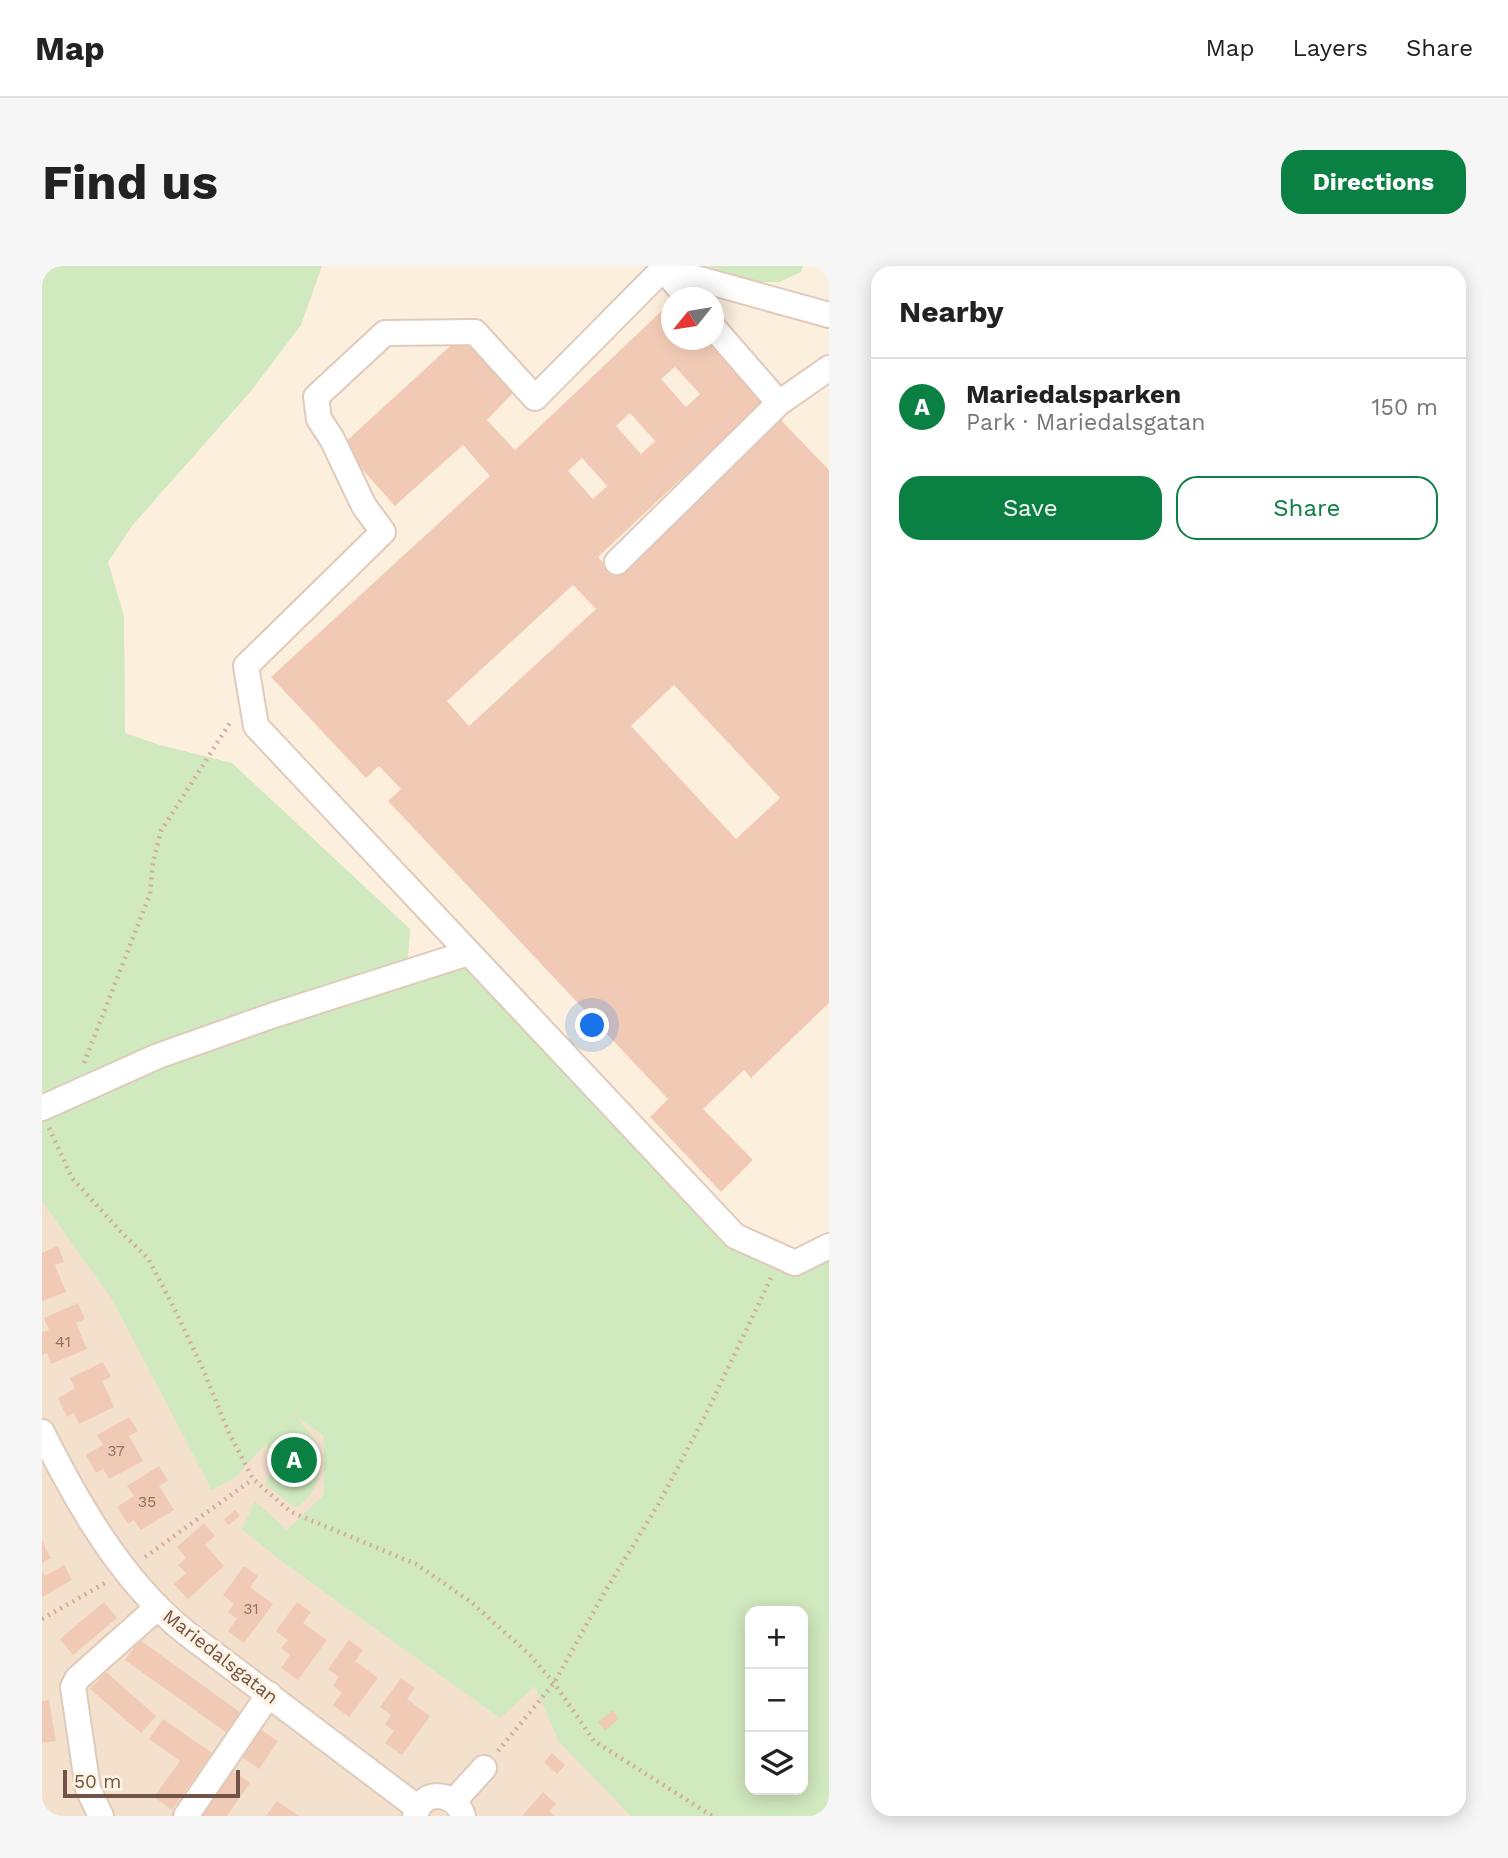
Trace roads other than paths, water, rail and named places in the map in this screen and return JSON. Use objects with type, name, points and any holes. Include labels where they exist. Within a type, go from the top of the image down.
[{"type":"street","points":[[663,269],[679,287]]},
{"type":"street","points":[[663,269],[829,315]]},
{"type":"street","points":[[663,269],[535,398],[475,332],[385,333],[316,397],[319,419],[332,439],[364,506],[383,532],[246,666],[250,691],[256,726],[735,1236],[795,1263],[829,1246]]},
{"type":"street","points":[[724,340],[779,403]]},
{"type":"street","points":[[617,562],[779,403],[829,368]]},
{"type":"street","points":[[45,1117],[72,1094],[158,1056],[271,1016],[468,953]]},
{"type":"street","name":"Mariedalsgatan","points":[[42,1432],[97,1530],[126,1571],[159,1608],[185,1632],[269,1694],[416,1812]]},
{"type":"street","points":[[101,1816],[88,1789],[73,1687],[77,1679],[159,1608]]},
{"type":"street","points":[[186,1816],[269,1694]]},
{"type":"street","points":[[416,1812],[425,1799],[432,1796],[448,1797],[458,1808],[485,1768]]},
{"type":"place","name":"Mariedalsparken","points":[[294,1460]]}]
